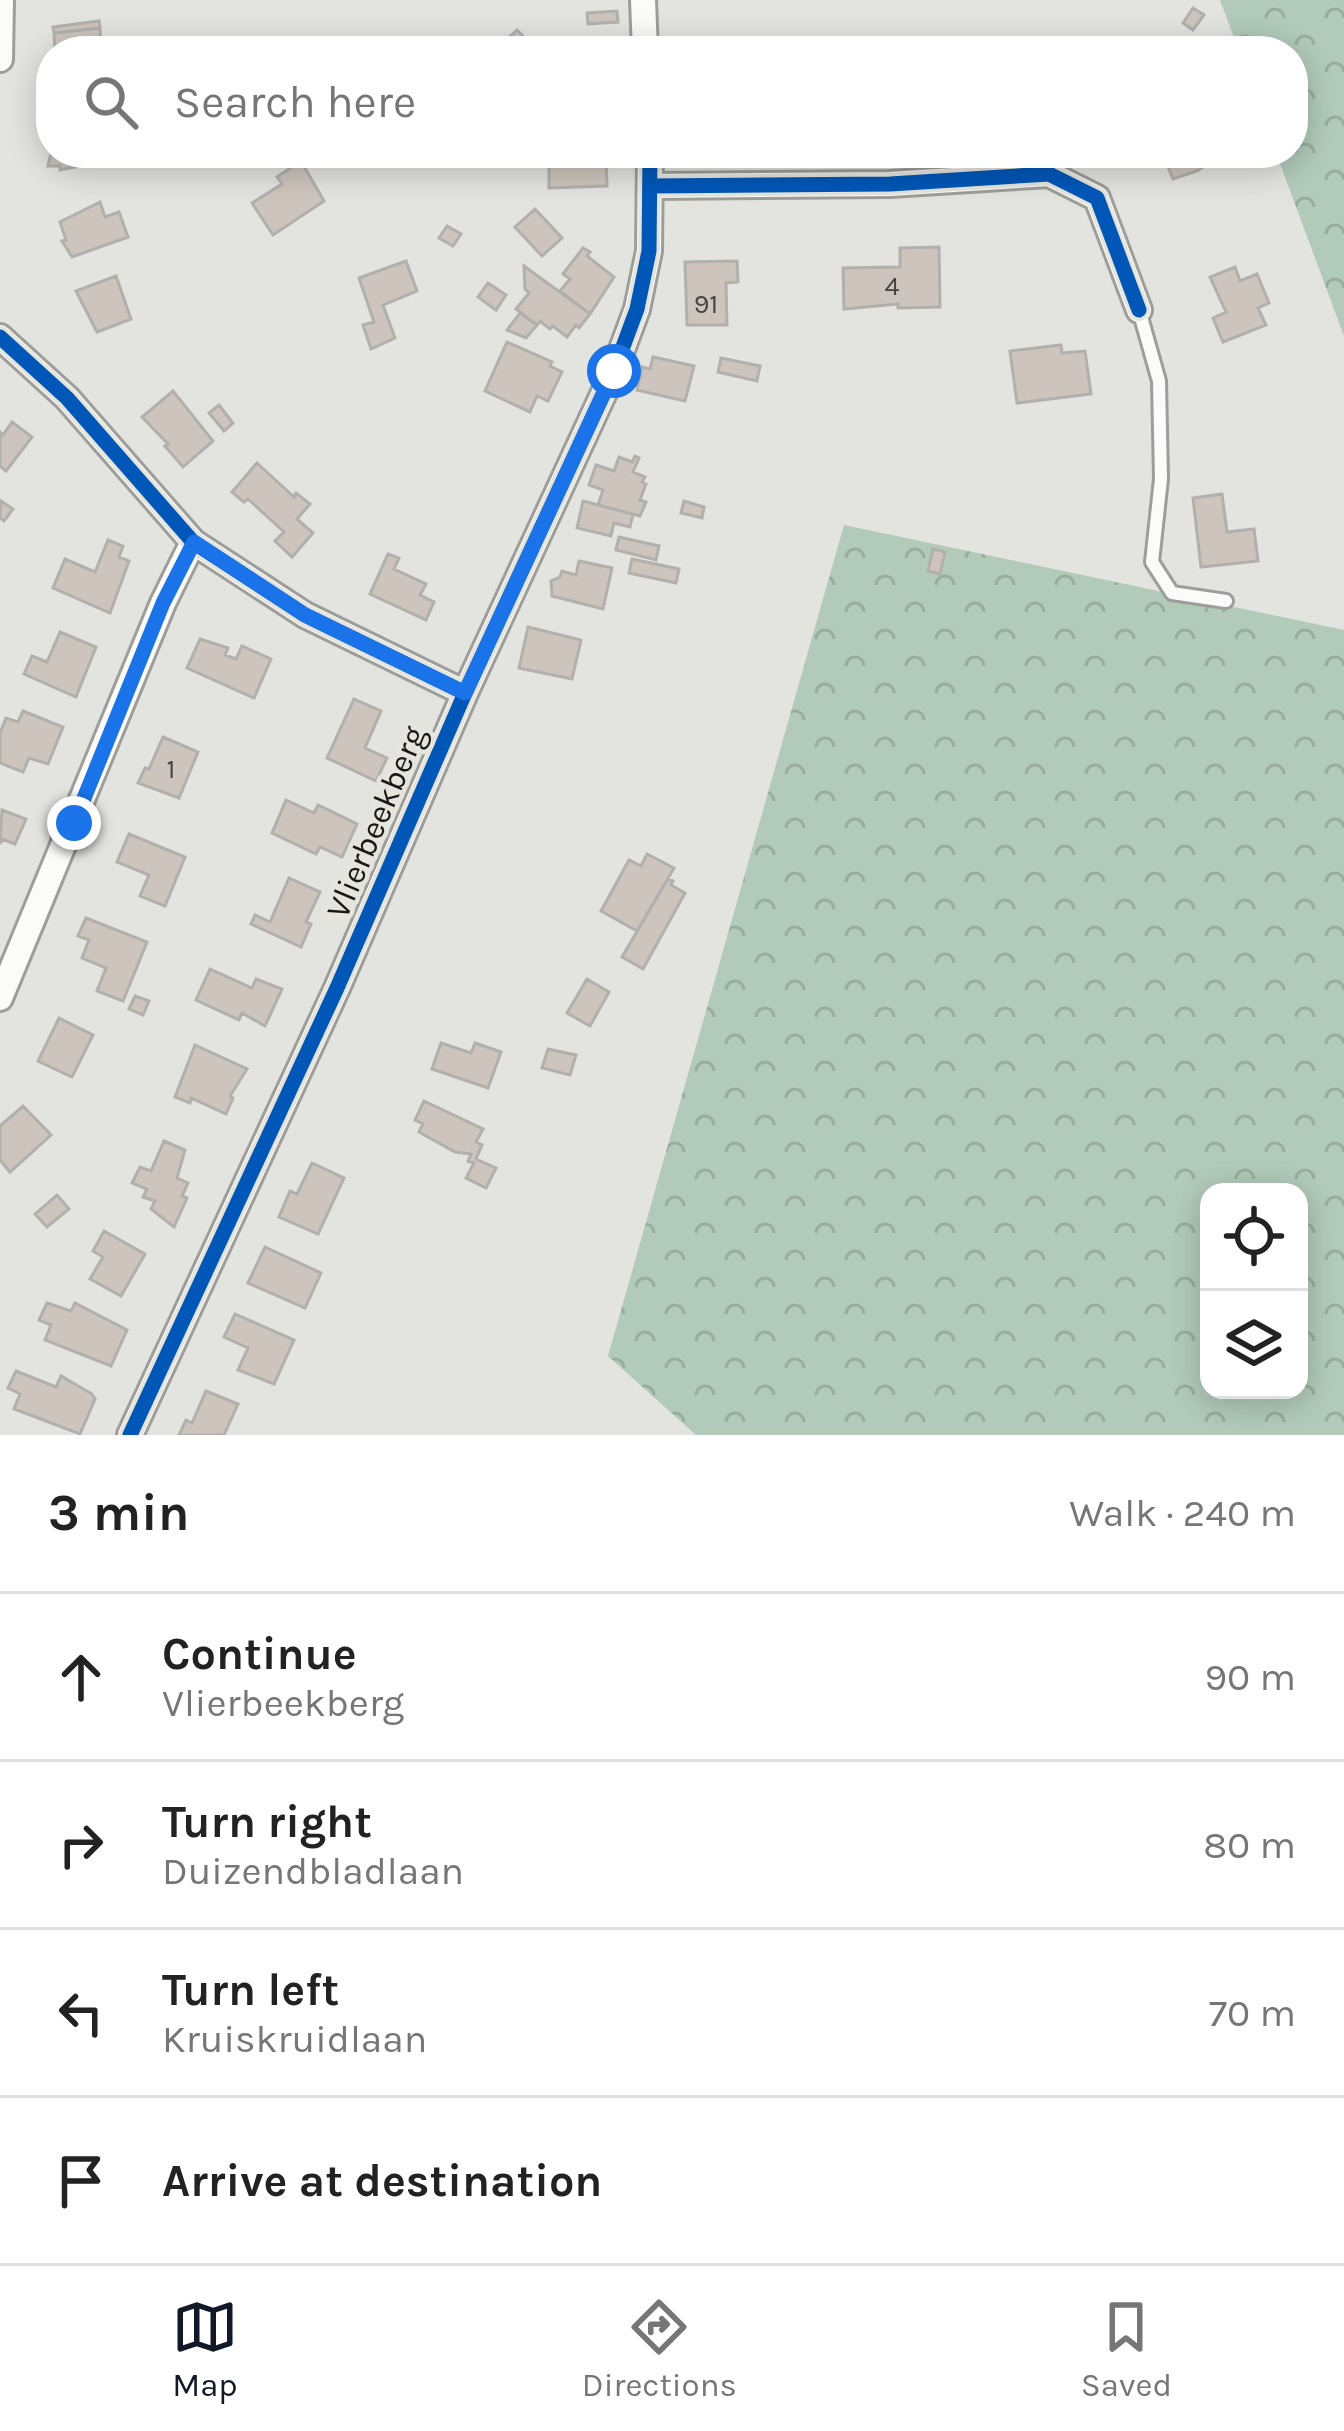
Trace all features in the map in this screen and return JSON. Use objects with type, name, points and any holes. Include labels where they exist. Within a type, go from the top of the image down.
[{"type":"street","points":[[0,58],[1,0]]},
{"type":"street","points":[[643,0],[644,36]]},
{"type":"street","name":"Vlierbeekberg","points":[[130,1435],[614,371],[637,309],[649,251],[650,168]]},
{"type":"street","points":[[651,186],[890,184],[1048,174],[1097,198],[1138,310]]},
{"type":"street","points":[[0,337],[67,398],[194,542],[305,615],[465,693]]},
{"type":"street","points":[[0,998],[163,603],[194,542]]},
{"type":"lane","points":[[1138,310],[1159,381],[1161,479],[1152,562],[1172,593],[1226,601]]},
{"type":"green space","points":[[1220,0],[1344,0],[1344,336],[1282,168],[1308,168],[1308,36],[1233,36]]},
{"type":"green space","points":[[844,525],[1344,630],[1344,1435],[696,1435],[608,1356]]},
{"type":"building","points":[[1193,8],[1204,15],[1193,30],[1183,23]]},
{"type":"building","points":[[617,11],[618,22],[588,24],[587,13]]},
{"type":"building","points":[[99,21],[100,28],[54,33],[53,27]]},
{"type":"building","points":[[100,28],[100,36],[54,36]]},
{"type":"building","points":[[290,168],[305,168],[324,201],[273,235],[252,203],[282,184],[277,177]]},
{"type":"building","points":[[549,168],[606,168],[607,186],[549,188]]},
{"type":"building","points":[[1168,168],[1202,168],[1197,171],[1173,179]]},
{"type":"building","points":[[100,202],[105,217],[119,212],[128,237],[72,257],[62,241],[66,240],[60,222]]},
{"type":"building","points":[[535,209],[562,238],[542,256],[515,227]]},
{"type":"building","points":[[447,226],[461,234],[453,246],[439,238]]},
{"type":"building","points":[[939,247],[940,307],[898,308],[898,304],[844,309],[843,268],[900,267],[900,248]]},
{"type":"building","points":[[583,248],[614,277],[590,314],[560,291],[570,279],[563,274]]},
{"type":"building","points":[[406,261],[417,291],[383,305],[395,338],[371,349],[363,325],[374,322],[359,278]]},
{"type":"building","points":[[737,261],[738,282],[726,283],[727,325],[687,325],[685,262]]},
{"type":"building","points":[[524,266],[590,314],[567,337],[553,326],[550,329],[540,321],[537,325],[516,309],[529,293]]},
{"type":"building","points":[[1235,267],[1240,281],[1257,274],[1269,303],[1258,308],[1266,325],[1223,342],[1213,318],[1226,312],[1210,277]]},
{"type":"building","points":[[116,276],[131,319],[97,332],[76,291]]},
{"type":"building","points":[[488,283],[506,295],[496,310],[478,297]]},
{"type":"building","points":[[520,313],[537,325],[526,338],[507,330]]},
{"type":"building","points":[[507,342],[552,362],[550,366],[562,372],[548,401],[537,396],[530,412],[485,391]]},
{"type":"building","points":[[1061,345],[1062,353],[1085,351],[1091,394],[1017,403],[1010,351]]},
{"type":"building","points":[[653,357],[694,366],[685,401],[637,390],[642,367],[650,369]]},
{"type":"building","points":[[721,358],[760,366],[757,381],[718,372]]},
{"type":"building","points":[[173,391],[213,441],[183,467],[142,417]]},
{"type":"building","points":[[219,405],[233,423],[224,431],[209,413]]},
{"type":"building","points":[[12,422],[32,437],[6,471],[0,466],[0,432],[3,435]]},
{"type":"building","points":[[635,456],[639,458],[633,472],[645,477],[642,482],[646,484],[640,516],[598,505],[603,490],[589,485],[596,465],[614,471],[619,457],[632,462]]},
{"type":"building","points":[[257,463],[294,497],[296,493],[310,504],[297,519],[313,533],[292,557],[275,541],[284,532],[248,499],[244,502],[232,492]]},
{"type":"building","points":[[1222,494],[1227,532],[1254,529],[1258,561],[1201,567],[1193,498]]},
{"type":"building","points":[[1,501],[13,509],[4,521],[0,518]]},
{"type":"building","points":[[583,501],[633,514],[630,527],[614,523],[611,536],[577,528]]},
{"type":"building","points":[[684,501],[704,507],[702,518],[681,513]]},
{"type":"building","points":[[619,537],[659,546],[656,560],[616,550]]},
{"type":"building","points":[[108,540],[123,546],[119,557],[129,561],[110,613],[53,588],[65,559],[95,572]]},
{"type":"building","points":[[933,549],[945,552],[940,574],[928,571]]},
{"type":"building","points":[[388,554],[399,558],[394,569],[426,584],[420,595],[434,602],[426,620],[370,594]]},
{"type":"building","points":[[632,559],[679,569],[676,583],[629,573]]},
{"type":"building","points":[[579,561],[612,568],[603,609],[552,596],[551,581],[562,571],[576,575]]},
{"type":"building","points":[[528,627],[581,640],[572,679],[519,668]]},
{"type":"building","points":[[60,632],[96,647],[76,697],[24,674],[32,656],[47,662]]},
{"type":"building","points":[[200,639],[228,648],[225,655],[236,659],[242,646],[271,659],[254,698],[187,668]]},
{"type":"building","points":[[354,699],[381,711],[365,748],[387,758],[376,781],[327,758]]},
{"type":"building","points":[[23,711],[63,727],[48,764],[29,758],[23,772],[0,763],[0,733],[6,718],[18,722]]},
{"type":"building","points":[[163,737],[198,752],[179,798],[138,783]]},
{"type":"building","points":[[286,800],[314,813],[318,805],[357,824],[342,857],[320,847],[316,854],[272,833]]},
{"type":"building","points":[[2,810],[26,819],[15,844],[2,839],[0,844]]},
{"type":"building","points":[[129,834],[185,857],[165,906],[140,896],[149,875],[117,862]]},
{"type":"building","points":[[647,854],[674,868],[637,931],[601,911],[629,860],[641,866]]},
{"type":"building","points":[[289,878],[320,892],[301,947],[251,924],[255,915],[270,922]]},
{"type":"building","points":[[668,879],[685,893],[643,969],[622,957]]},
{"type":"building","points":[[86,918],[147,942],[123,1001],[97,991],[106,968],[82,958],[89,940],[78,936]]},
{"type":"building","points":[[210,969],[252,988],[256,979],[282,989],[265,1026],[242,1013],[239,1020],[196,1000]]},
{"type":"building","points":[[587,979],[609,992],[590,1026],[567,1013]]},
{"type":"building","points":[[135,996],[149,1001],[143,1015],[129,1009]]},
{"type":"building","points":[[59,1018],[93,1035],[72,1077],[38,1061]]},
{"type":"building","points":[[441,1043],[471,1053],[475,1043],[501,1052],[488,1088],[432,1069]]},
{"type":"building","points":[[195,1045],[247,1069],[230,1096],[226,1114],[191,1098],[190,1103],[175,1097]]},
{"type":"building","points":[[548,1049],[576,1055],[570,1075],[542,1068]]},
{"type":"building","points":[[424,1101],[483,1129],[476,1142],[482,1145],[476,1159],[496,1168],[486,1188],[466,1178],[474,1163],[468,1161],[471,1154],[455,1152],[419,1132],[423,1124],[415,1120]]},
{"type":"building","points":[[23,1106],[51,1135],[10,1172],[0,1160],[0,1126]]},
{"type":"building","points":[[164,1141],[185,1150],[177,1178],[188,1183],[182,1196],[187,1198],[174,1227],[151,1209],[155,1201],[143,1197],[147,1189],[132,1183],[140,1167],[151,1171]]},
{"type":"building","points":[[312,1163],[344,1178],[318,1234],[279,1217],[290,1191],[297,1194]]},
{"type":"building","points":[[57,1195],[69,1209],[47,1227],[35,1214]]},
{"type":"building","points":[[104,1231],[145,1254],[121,1296],[90,1279],[103,1257],[93,1251]]},
{"type":"building","points":[[265,1247],[321,1273],[305,1308],[248,1283]]},
{"type":"building","points":[[47,1303],[71,1311],[75,1303],[127,1330],[111,1366],[45,1340],[51,1325],[39,1320]]},
{"type":"building","points":[[235,1314],[294,1340],[274,1384],[238,1370],[248,1348],[224,1337]]},
{"type":"building","points":[[16,1371],[56,1387],[61,1376],[92,1394],[95,1399],[80,1434],[14,1409],[20,1394],[8,1388]]},
{"type":"building","points":[[206,1391],[238,1404],[224,1435],[179,1435],[186,1420],[192,1423]]},
{"type":"cycle path","points":[[130,1435],[614,371],[637,309],[649,251],[650,168]]},
{"type":"cycle path","points":[[651,186],[890,184],[1049,174],[1097,198],[1139,310]]},
{"type":"cycle path","points":[[0,337],[67,398],[193,542],[305,615],[465,693]]},
{"type":"route","points":[[74,823],[163,603],[194,542],[305,615],[465,693],[614,371]]}]
